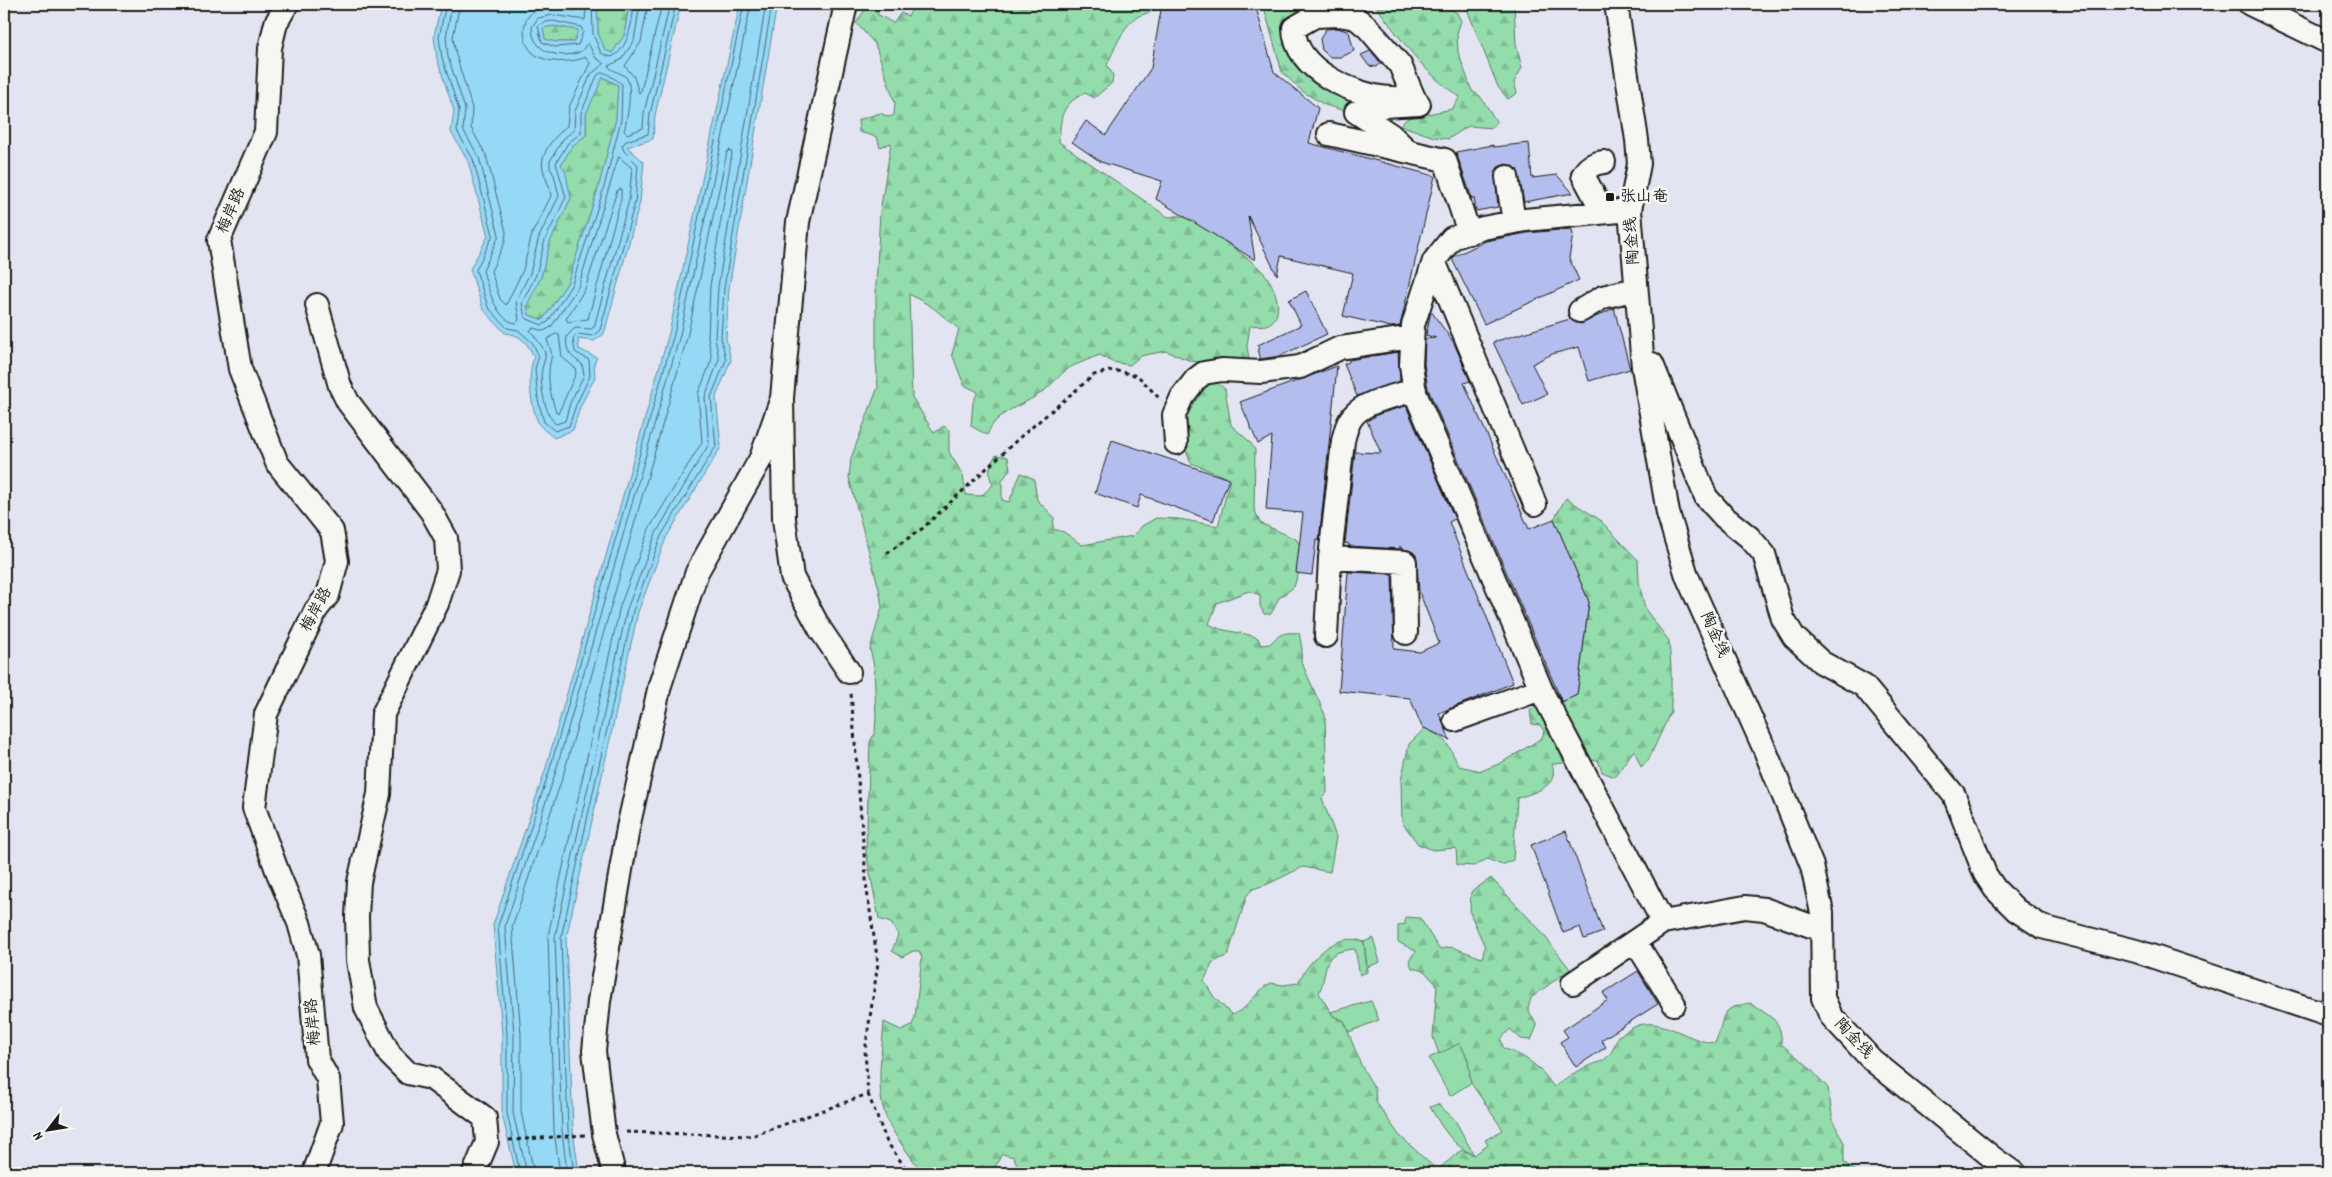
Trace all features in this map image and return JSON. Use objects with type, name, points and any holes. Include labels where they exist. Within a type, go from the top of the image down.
[{"type":"street","name":"梅岸路","points":[[287,4],[276,23],[270,48],[266,132],[219,240],[240,368],[277,463],[332,531],[337,561],[328,595],[316,610],[266,714],[254,808],[278,873],[299,922],[308,955],[317,1059],[328,1079],[332,1123],[314,1173]]},
{"type":"street","points":[[846,4],[798,222],[782,398],[784,519],[792,577],[820,629],[849,672]]},
{"type":"street","name":"陶金线","points":[[1616,4],[1638,140],[1639,164],[1630,210],[1643,366],[1668,512],[1687,576],[1765,750],[1812,866],[1822,913],[1824,998],[1831,1016],[1872,1060],[2014,1173]]},
{"type":"street","points":[[2250,4],[2328,42]]},
{"type":"street","points":[[2289,4],[2304,29],[2328,42]]},
{"type":"street","points":[[1408,151],[1391,135],[1356,112],[1365,107],[1419,104],[1414,98],[1400,65],[1356,18],[1339,15],[1315,16],[1294,28],[1294,38],[1312,67],[1342,85],[1389,98],[1414,98]]},
{"type":"street","points":[[1329,134],[1445,160],[1469,233]]},
{"type":"street","points":[[1603,212],[1583,175],[1587,168],[1597,162],[1604,162]]},
{"type":"street","points":[[1507,177],[1514,222]]},
{"type":"street","points":[[1630,210],[1514,222],[1452,238],[1434,261],[1413,325],[1411,365],[1415,390],[1433,438],[1541,689],[1663,922]]},
{"type":"street","points":[[1434,261],[1535,504]]},
{"type":"street","points":[[1580,311],[1603,297],[1636,289]]},
{"type":"street","points":[[317,305],[340,386],[348,402],[431,512],[446,538],[448,570],[437,604],[383,714],[379,794],[359,882],[357,916],[358,960],[366,1008],[390,1055],[408,1073],[431,1078],[485,1118],[487,1142],[474,1173]]},
{"type":"street","points":[[1176,443],[1174,415],[1182,397],[1196,379],[1204,373],[1222,370],[1261,372],[1300,367],[1340,348],[1412,337]]},
{"type":"street","points":[[1642,338],[1706,497],[1724,517],[1749,537],[1764,554],[1783,620],[1794,637],[1821,662],[1864,686],[1954,795],[1963,813],[1978,857],[1995,889],[2016,910],[2042,927],[2136,951],[2328,1015]]},
{"type":"street","points":[[1326,636],[1330,558],[1343,441],[1348,424],[1355,414],[1373,404],[1415,390]]},
{"type":"street","points":[[614,1173],[604,1134],[594,1051],[599,1001],[628,828],[660,685],[697,572],[761,458],[782,398]]},
{"type":"street","points":[[1330,558],[1405,562],[1406,633]]},
{"type":"street","points":[[1455,720],[1541,689]]},
{"type":"street","points":[[1573,983],[1663,922],[1745,907],[1764,909],[1822,930]]},
{"type":"street","points":[[1635,941],[1674,1004]]},
{"type":"path","points":[[887,553],[923,528],[1019,438],[1094,375],[1113,370],[1138,376],[1174,415]]},
{"type":"path","points":[[849,672],[867,891],[878,963],[865,1051],[868,1094],[887,1142],[910,1173]]},
{"type":"path","points":[[487,1142],[620,1132],[752,1136],[868,1094]]},
{"type":"green space","points":[[597,4],[629,4],[624,36],[612,53],[605,51],[598,33]]},
{"type":"green space","points":[[869,4],[881,4],[877,14],[893,23],[901,13],[908,16],[915,4],[1162,4],[1156,10],[1134,19],[1122,34],[1107,65],[1113,75],[1112,83],[1094,98],[1085,93],[1066,107],[1060,125],[1059,142],[1168,217],[1179,216],[1188,219],[1223,240],[1263,272],[1275,292],[1278,308],[1273,321],[1266,325],[1250,326],[1247,346],[1249,359],[1243,368],[1191,361],[1166,351],[1140,356],[1130,365],[1112,362],[1100,355],[1070,367],[1041,393],[1003,414],[991,427],[987,435],[971,426],[973,402],[978,392],[964,385],[952,354],[959,329],[932,307],[909,294],[912,397],[934,433],[944,426],[949,430],[949,452],[963,475],[966,495],[981,496],[993,485],[990,469],[996,455],[1008,457],[1010,469],[1002,481],[1002,500],[1009,502],[1021,473],[1034,479],[1037,500],[1054,517],[1053,529],[1064,532],[1082,545],[1133,536],[1142,526],[1156,518],[1179,519],[1218,526],[1230,479],[1191,463],[1179,434],[1183,416],[1204,382],[1215,381],[1225,389],[1231,425],[1250,442],[1255,450],[1254,508],[1260,523],[1296,539],[1304,552],[1304,566],[1297,577],[1294,587],[1279,598],[1271,614],[1264,614],[1260,606],[1260,595],[1249,591],[1217,603],[1209,624],[1221,629],[1258,638],[1261,645],[1270,644],[1283,634],[1299,633],[1302,648],[1301,661],[1325,715],[1327,793],[1322,798],[1336,837],[1330,872],[1303,867],[1253,889],[1247,895],[1228,955],[1212,963],[1204,981],[1214,997],[1232,1015],[1243,1009],[1264,987],[1271,983],[1283,985],[1298,983],[1316,957],[1334,944],[1343,940],[1354,939],[1364,942],[1367,972],[1360,975],[1355,949],[1335,954],[1327,963],[1319,993],[1333,1016],[1344,1021],[1361,1065],[1375,1089],[1376,1102],[1399,1135],[1437,1170],[1462,1150],[1474,1155],[1488,1145],[1485,1140],[1503,1130],[1471,1083],[1468,1060],[1460,1043],[1439,1054],[1433,1037],[1437,985],[1424,971],[1412,968],[1409,960],[1416,951],[1398,942],[1398,926],[1405,924],[1405,917],[1420,918],[1439,949],[1452,947],[1482,958],[1485,947],[1470,913],[1471,892],[1491,878],[1539,929],[1570,969],[1531,998],[1528,1009],[1537,1026],[1531,1040],[1521,1039],[1510,1029],[1501,1039],[1503,1048],[1532,1063],[1554,1087],[1573,1074],[1607,1058],[1618,1036],[1636,1026],[1649,1024],[1668,1027],[1696,1039],[1715,1043],[1727,1011],[1739,1005],[1750,1003],[1777,1023],[1780,1029],[1781,1044],[1806,1064],[1828,1088],[1833,1121],[1844,1143],[1844,1162],[1858,1173],[1020,1173],[1014,1157],[1002,1154],[992,1173],[922,1173],[888,1122],[881,1098],[880,1072],[884,1022],[901,1030],[912,1025],[915,1017],[922,957],[919,951],[913,951],[902,957],[892,951],[898,935],[891,923],[879,919],[866,852],[870,742],[875,732],[876,717],[874,666],[870,649],[882,607],[879,589],[849,478],[851,458],[878,387],[876,285],[880,212],[891,143],[880,147],[877,137],[859,132],[858,120],[880,113],[889,117],[894,115],[895,103],[875,44],[856,23]]},
{"type":"green space","points":[[1263,4],[1311,4],[1301,9],[1294,19],[1299,45],[1354,103],[1352,109],[1342,110],[1325,105],[1302,91],[1282,72]]},
{"type":"green space","points":[[1368,4],[1445,4],[1457,13],[1461,21],[1457,33],[1458,52],[1472,91],[1480,96],[1497,122],[1492,128],[1469,126],[1448,139],[1434,137],[1400,125],[1408,118],[1452,109],[1460,97],[1424,67],[1375,5]]},
{"type":"green space","points":[[1465,4],[1514,4],[1516,44],[1522,68],[1514,82],[1517,93],[1508,99],[1498,87]]},
{"type":"green space","points":[[553,26],[579,30],[574,42],[555,42],[545,39],[543,28]]},
{"type":"green space","points":[[602,77],[618,85],[616,119],[598,189],[568,282],[543,320],[529,315],[526,305],[541,277],[550,242],[571,198],[561,165],[572,146],[586,135],[586,114]]},
{"type":"green space","points":[[1566,498],[1600,520],[1638,560],[1639,582],[1645,609],[1669,641],[1671,711],[1648,761],[1641,767],[1634,750],[1615,777],[1602,772],[1598,760],[1552,764],[1553,776],[1548,784],[1538,791],[1517,798],[1513,860],[1502,865],[1487,859],[1475,866],[1457,865],[1456,848],[1433,850],[1418,844],[1402,822],[1401,781],[1409,744],[1425,728],[1447,743],[1459,766],[1481,771],[1501,763],[1542,738],[1544,731],[1540,725],[1532,724],[1530,711],[1547,696],[1557,691],[1561,702],[1577,695],[1589,602],[1554,519]]},
{"type":"green space","points":[[1373,938],[1380,962],[1367,967],[1364,942]]},
{"type":"green space","points":[[1371,1001],[1379,1020],[1349,1032],[1344,1021],[1333,1016],[1330,1012]]},
{"type":"green space","points":[[1460,1042],[1468,1060],[1471,1083],[1450,1096],[1429,1058]]},
{"type":"green space","points":[[1438,1104],[1455,1120],[1474,1155],[1460,1147],[1443,1129],[1430,1107]]},
{"type":"water","points":[[441,4],[597,4],[598,33],[605,50],[612,53],[624,36],[629,4],[681,4],[655,115],[653,139],[627,147],[644,162],[640,202],[604,334],[594,341],[578,339],[579,349],[597,358],[594,363],[595,377],[580,407],[573,430],[554,438],[539,424],[533,408],[530,391],[534,357],[532,352],[519,337],[505,333],[483,309],[470,269],[488,236],[468,161],[451,132],[454,111],[437,59],[434,36]],"holes":[[[553,26],[578,30],[574,42],[555,42],[545,39],[543,28]],[[603,77],[618,85],[616,119],[598,189],[568,282],[543,320],[529,315],[527,305],[541,277],[550,242],[571,198],[565,170],[561,165],[572,146],[586,135],[586,114]]]},
{"type":"water","points":[[740,4],[777,4],[729,288],[726,338],[731,360],[716,397],[721,447],[666,538],[638,612],[566,939],[573,1130],[579,1173],[516,1173],[502,1114],[502,1034],[493,925],[545,771],[669,333]]},
{"type":"building","points":[[1162,4],[1255,4],[1274,72],[1318,108],[1309,143],[1435,176],[1400,326],[1391,327],[1343,316],[1353,273],[1281,256],[1277,275],[1248,216],[1255,260],[1156,199],[1162,181],[1101,162],[1072,142],[1086,121],[1106,135],[1151,68]]},
{"type":"building","points":[[1338,28],[1349,32],[1354,51],[1341,57],[1330,57],[1322,50],[1320,39],[1326,29]]},
{"type":"building","points":[[1370,51],[1381,63],[1377,67],[1369,66],[1361,55]]},
{"type":"building","points":[[1529,143],[1532,178],[1557,175],[1573,193],[1524,202],[1517,169],[1505,164],[1498,167],[1495,173],[1498,207],[1476,211],[1474,198],[1472,199],[1456,152],[1493,145],[1493,147]]},
{"type":"building","points":[[1571,229],[1573,234],[1569,258],[1579,280],[1484,324],[1452,259],[1486,241],[1527,233]]},
{"type":"building","points":[[1306,291],[1327,334],[1280,356],[1260,359],[1258,345],[1301,325],[1289,300]]},
{"type":"building","points":[[1614,308],[1630,369],[1589,381],[1579,347],[1552,354],[1532,364],[1547,394],[1523,405],[1493,342],[1570,319],[1581,324]]},
{"type":"building","points":[[1431,311],[1454,343],[1470,381],[1464,383],[1529,529],[1554,519],[1589,602],[1577,695],[1562,702],[1428,389],[1424,364],[1425,339],[1436,338],[1426,335]]},
{"type":"building","points":[[1398,352],[1400,381],[1357,396],[1344,364],[1349,362],[1349,360]]},
{"type":"building","points":[[1337,366],[1319,541],[1316,540],[1312,575],[1296,573],[1303,513],[1266,510],[1272,436],[1258,444],[1240,402]]},
{"type":"building","points":[[1406,406],[1455,519],[1449,522],[1513,683],[1439,713],[1450,740],[1422,727],[1410,698],[1339,691],[1348,572],[1392,574],[1394,649],[1420,652],[1439,643],[1419,591],[1416,555],[1411,551],[1402,549],[1400,546],[1400,549],[1349,546],[1349,544],[1345,543],[1355,452],[1381,453],[1367,421],[1379,414]]},
{"type":"building","points":[[1112,440],[1229,479],[1213,521],[1141,495],[1137,508],[1095,493]]},
{"type":"building","points":[[1566,831],[1603,932],[1584,939],[1580,927],[1563,933],[1531,845]]},
{"type":"building","points":[[1638,971],[1658,1004],[1601,1040],[1606,1047],[1576,1067],[1560,1042],[1568,1037],[1563,1030],[1608,1000],[1603,993]]},
{"type":"place","name":"张山奄","points":[[1610,197]]}]
